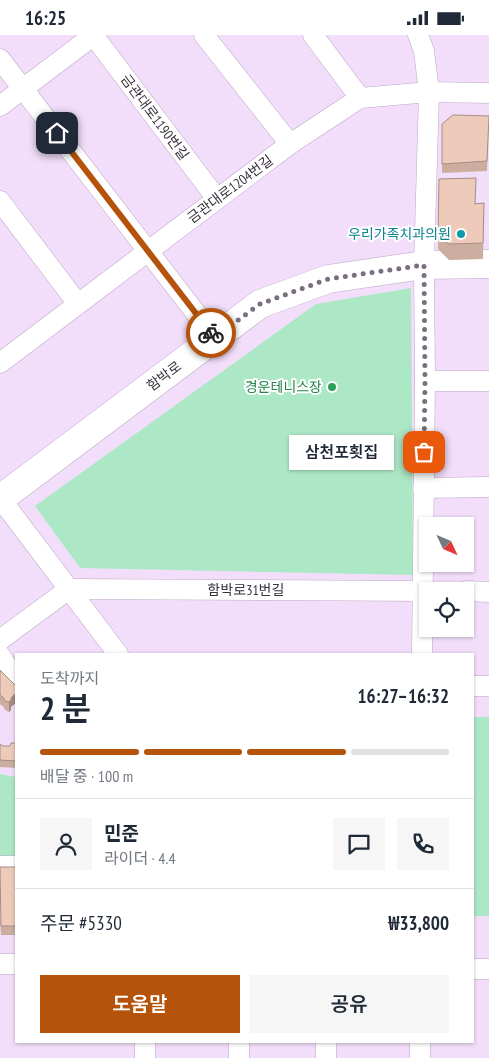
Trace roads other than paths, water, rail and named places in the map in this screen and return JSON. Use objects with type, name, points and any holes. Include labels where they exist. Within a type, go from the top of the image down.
[{"type":"street","name":"금관대로1190번길","points":[[0,106],[93,35],[217,199]]},
{"type":"street","points":[[204,35],[290,144]]},
{"type":"street","points":[[313,35],[360,98]]},
{"type":"street","points":[[418,35],[424,51],[429,92],[424,265],[425,381],[423,488],[425,582]]},
{"type":"street","points":[[0,59],[214,338]]},
{"type":"street","name":"금관대로1204번길","points":[[3,356],[78,304],[290,144],[360,98],[429,92],[489,93]]},
{"type":"street","points":[[0,201],[78,304]]},
{"type":"street","name":"함박로","points":[[0,499],[260,304],[328,279],[424,265],[489,264]]},
{"type":"street","points":[[425,381],[489,381]]},
{"type":"street","points":[[423,488],[489,487]]},
{"type":"street","points":[[0,499],[117,653]]},
{"type":"street","points":[[0,640],[70,589]]},
{"type":"street","name":"함박로31번길","points":[[70,589],[419,591]]},
{"type":"street","points":[[474,591],[489,591]]},
{"type":"street","points":[[422,653],[423,637]]},
{"type":"street","points":[[0,655],[15,679]]},
{"type":"street","points":[[474,686],[489,686]]},
{"type":"street","points":[[0,866],[15,866]]},
{"type":"street","points":[[0,963],[15,964]]},
{"type":"street","points":[[474,969],[489,969]]},
{"type":"street","points":[[145,1043],[145,1058]]},
{"type":"street","points":[[239,1043],[239,1058]]},
{"type":"street","points":[[326,1043],[326,1058]]},
{"type":"street","points":[[420,1043],[420,1058]]},
{"type":"place","name":"우리가족치과의원","points":[[461,234]]},
{"type":"place","name":"경운테니스장","points":[[332,387]]},
{"type":"place","name":"삼천포횟집","points":[[424,452]]}]
